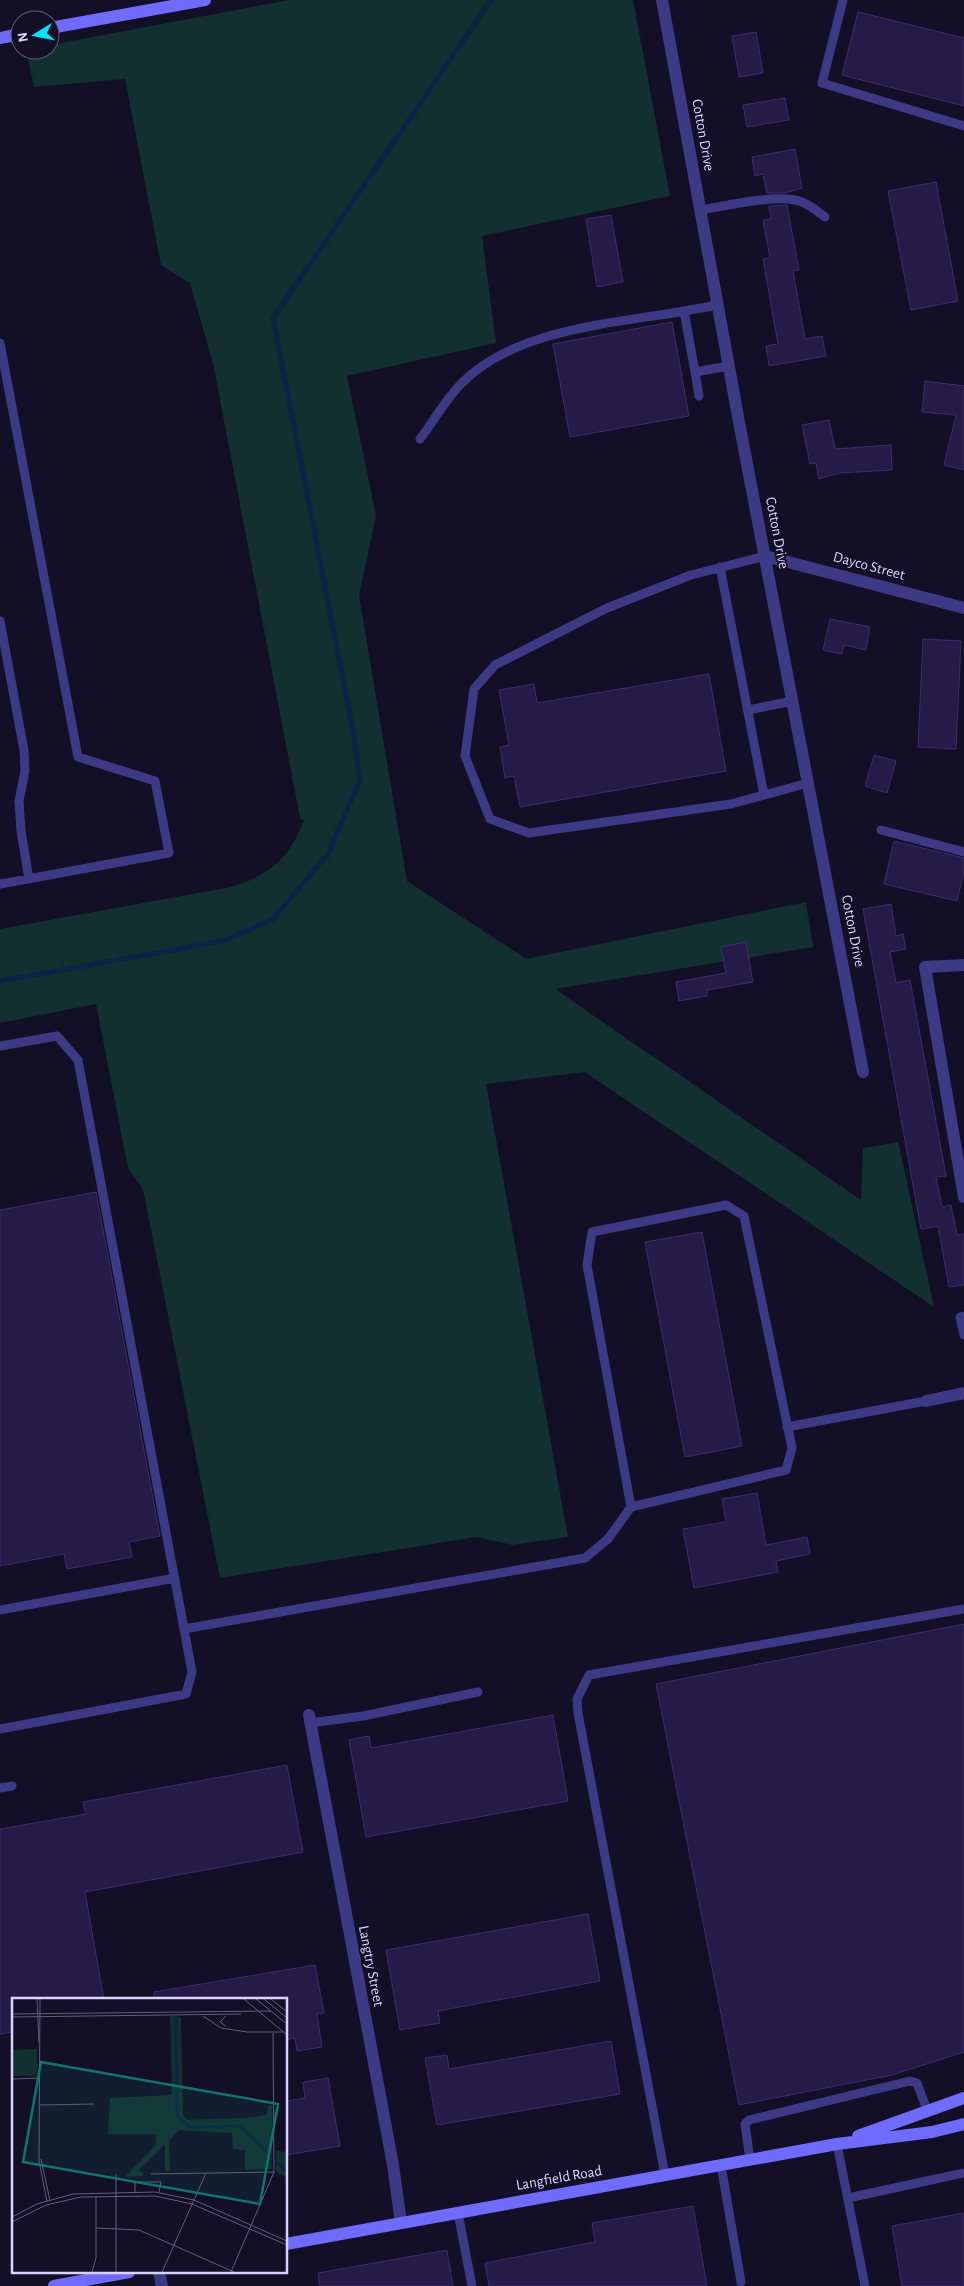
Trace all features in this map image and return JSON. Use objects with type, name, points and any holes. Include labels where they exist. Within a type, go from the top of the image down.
[{"type":"street","points":[[60,26],[174,3],[205,0]]},
{"type":"street","name":"Cotton Drive","points":[[662,0],[729,366],[863,1072]]},
{"type":"street","name":"Dayco Street","points":[[765,556],[964,608]]},
{"type":"street","points":[[964,965],[925,967],[964,1197]]},
{"type":"street","points":[[926,1401],[964,1393]]},
{"type":"street","name":"Langtry Street","points":[[309,1719],[393,2165],[401,2223]]},
{"type":"street","name":"Langfield Road","points":[[837,2144],[964,2098]]},
{"type":"street","name":"Langfield Road","points":[[288,2244],[837,2144],[932,2132],[964,2124]]},
{"type":"street","points":[[54,2286],[118,2274]]},
{"type":"lane","points":[[843,0],[822,83],[964,126]]},
{"type":"lane","points":[[701,210],[776,199],[794,200],[812,206],[825,217]]},
{"type":"lane","points":[[420,439],[459,386],[492,360],[521,344],[551,335],[718,305]]},
{"type":"lane","points":[[684,311],[699,396]]},
{"type":"lane","points":[[0,343],[78,756],[155,782],[169,853],[0,884]]},
{"type":"lane","points":[[694,372],[729,366]]},
{"type":"lane","points":[[765,556],[691,575],[607,608],[495,665],[474,689],[465,756],[490,819],[529,833],[732,804],[808,783]]},
{"type":"lane","points":[[720,567],[764,795]]},
{"type":"lane","points":[[0,621],[24,750],[25,771],[19,801],[21,831],[29,879]]},
{"type":"lane","points":[[748,710],[792,701]]},
{"type":"lane","points":[[881,830],[964,852]]},
{"type":"lane","points":[[0,1046],[57,1036],[78,1060],[192,1672],[186,1694],[0,1729]]},
{"type":"lane","points":[[184,1629],[585,1558],[608,1539],[631,1507],[786,1470],[792,1448],[744,1216],[726,1206],[592,1232],[586,1265],[631,1507]]},
{"type":"lane","points":[[964,1316],[960,1317],[964,1335]]},
{"type":"lane","points":[[787,1427],[926,1401]]},
{"type":"lane","points":[[0,1610],[175,1578]]},
{"type":"lane","points":[[665,2175],[578,1713],[577,1699],[589,1675],[964,1609]]},
{"type":"lane","points":[[309,1719],[363,1716],[478,1692]]},
{"type":"lane","points":[[0,1788],[12,1786]]},
{"type":"lane","points":[[750,2160],[744,2124],[749,2120],[910,2081],[917,2083],[928,2110]]},
{"type":"lane","points":[[837,2144],[865,2286]]},
{"type":"lane","points":[[721,2165],[741,2282]]},
{"type":"lane","points":[[848,2198],[964,2173]]},
{"type":"lane","points":[[458,2213],[472,2286]]},
{"type":"green space","points":[[289,0],[633,0],[670,196],[482,236],[496,343],[347,376],[376,515],[359,596],[407,881],[526,959],[806,902],[813,947],[555,989],[861,1200],[863,1148],[898,1142],[934,1307],[585,1072],[486,1084],[568,1537],[512,1545],[477,1537],[220,1578],[143,1189],[128,1168],[96,1004],[0,1023],[0,929],[231,887],[257,877],[276,864],[291,846],[304,821],[300,818],[213,363],[190,283],[161,265],[125,79],[34,87],[28,60],[60,60],[60,43]]},
{"type":"building","points":[[858,12],[964,38],[964,106],[842,75]]},
{"type":"building","points":[[756,32],[763,73],[739,77],[732,36]]},
{"type":"building","points":[[785,98],[789,120],[747,127],[743,105]]},
{"type":"building","points":[[795,149],[802,188],[785,193],[767,193],[763,174],[755,176],[752,157]]},
{"type":"building","points":[[936,182],[958,301],[911,310],[888,191]]},
{"type":"building","points":[[787,205],[799,270],[793,271],[805,339],[822,336],[826,356],[769,366],[766,346],[778,344],[763,259],[770,258],[763,220],[771,219],[769,206]]},
{"type":"building","points":[[611,215],[623,282],[597,287],[586,219]]},
{"type":"building","points":[[672,322],[689,416],[570,437],[553,344]]},
{"type":"building","points":[[925,381],[964,386],[964,470],[944,465],[956,415],[922,412]]},
{"type":"building","points":[[829,420],[835,449],[891,445],[892,470],[839,473],[819,479],[816,463],[810,464],[802,425]]},
{"type":"building","points":[[830,619],[870,627],[866,650],[844,645],[842,654],[823,650]]},
{"type":"building","points":[[923,639],[961,641],[956,749],[918,747]]},
{"type":"building","points":[[709,674],[726,771],[520,807],[514,776],[505,778],[500,747],[509,745],[499,690],[534,684],[537,703]]},
{"type":"building","points":[[874,755],[896,761],[887,793],[865,786]]},
{"type":"building","points":[[894,841],[964,858],[964,871],[957,901],[884,884]]},
{"type":"building","points":[[891,904],[896,936],[903,934],[906,949],[890,952],[896,983],[910,980],[946,1176],[936,1177],[942,1207],[951,1205],[957,1235],[964,1234],[964,1285],[949,1287],[938,1226],[921,1229],[863,909]]},
{"type":"building","points":[[746,942],[753,982],[707,990],[707,996],[679,1001],[676,982],[726,973],[721,947]]},
{"type":"building","points":[[96,1192],[160,1536],[129,1542],[132,1557],[67,1569],[64,1554],[0,1566],[0,1210]]},
{"type":"building","points":[[702,1232],[742,1446],[685,1457],[645,1242]]},
{"type":"building","points":[[757,1493],[766,1545],[807,1537],[810,1554],[776,1561],[778,1572],[694,1588],[683,1529],[726,1522],[722,1499]]},
{"type":"building","points":[[964,1624],[964,2052],[892,2075],[739,2105],[656,1684]]},
{"type":"building","points":[[553,1715],[568,1801],[366,1837],[349,1740],[369,1736],[371,1748]]},
{"type":"building","points":[[287,1765],[303,1852],[85,1892],[104,1998],[12,1998],[12,2032],[0,2034],[0,1829],[86,1814],[83,1802]]},
{"type":"building","points":[[588,1914],[600,1981],[438,2011],[440,2023],[400,2030],[386,1950]]},
{"type":"building","points":[[315,1965],[324,2013],[317,2014],[322,2047],[297,2051],[295,2038],[288,2040],[288,1998],[154,1998],[154,1992]]},
{"type":"building","points":[[611,2041],[620,2094],[437,2125],[425,2058],[447,2055],[449,2069]]},
{"type":"building","points":[[328,2078],[340,2146],[288,2155],[288,2101],[305,2098],[303,2082]]},
{"type":"building","points":[[693,2206],[707,2286],[489,2286],[485,2263],[595,2242],[592,2223]]},
{"type":"building","points":[[964,2213],[964,2286],[902,2286],[892,2226]]},
{"type":"building","points":[[447,2250],[453,2286],[320,2286],[318,2273]]},
{"type":"waterway","points":[[0,981],[223,941],[272,920],[328,854],[360,780],[353,731],[273,318],[491,0]]}]
